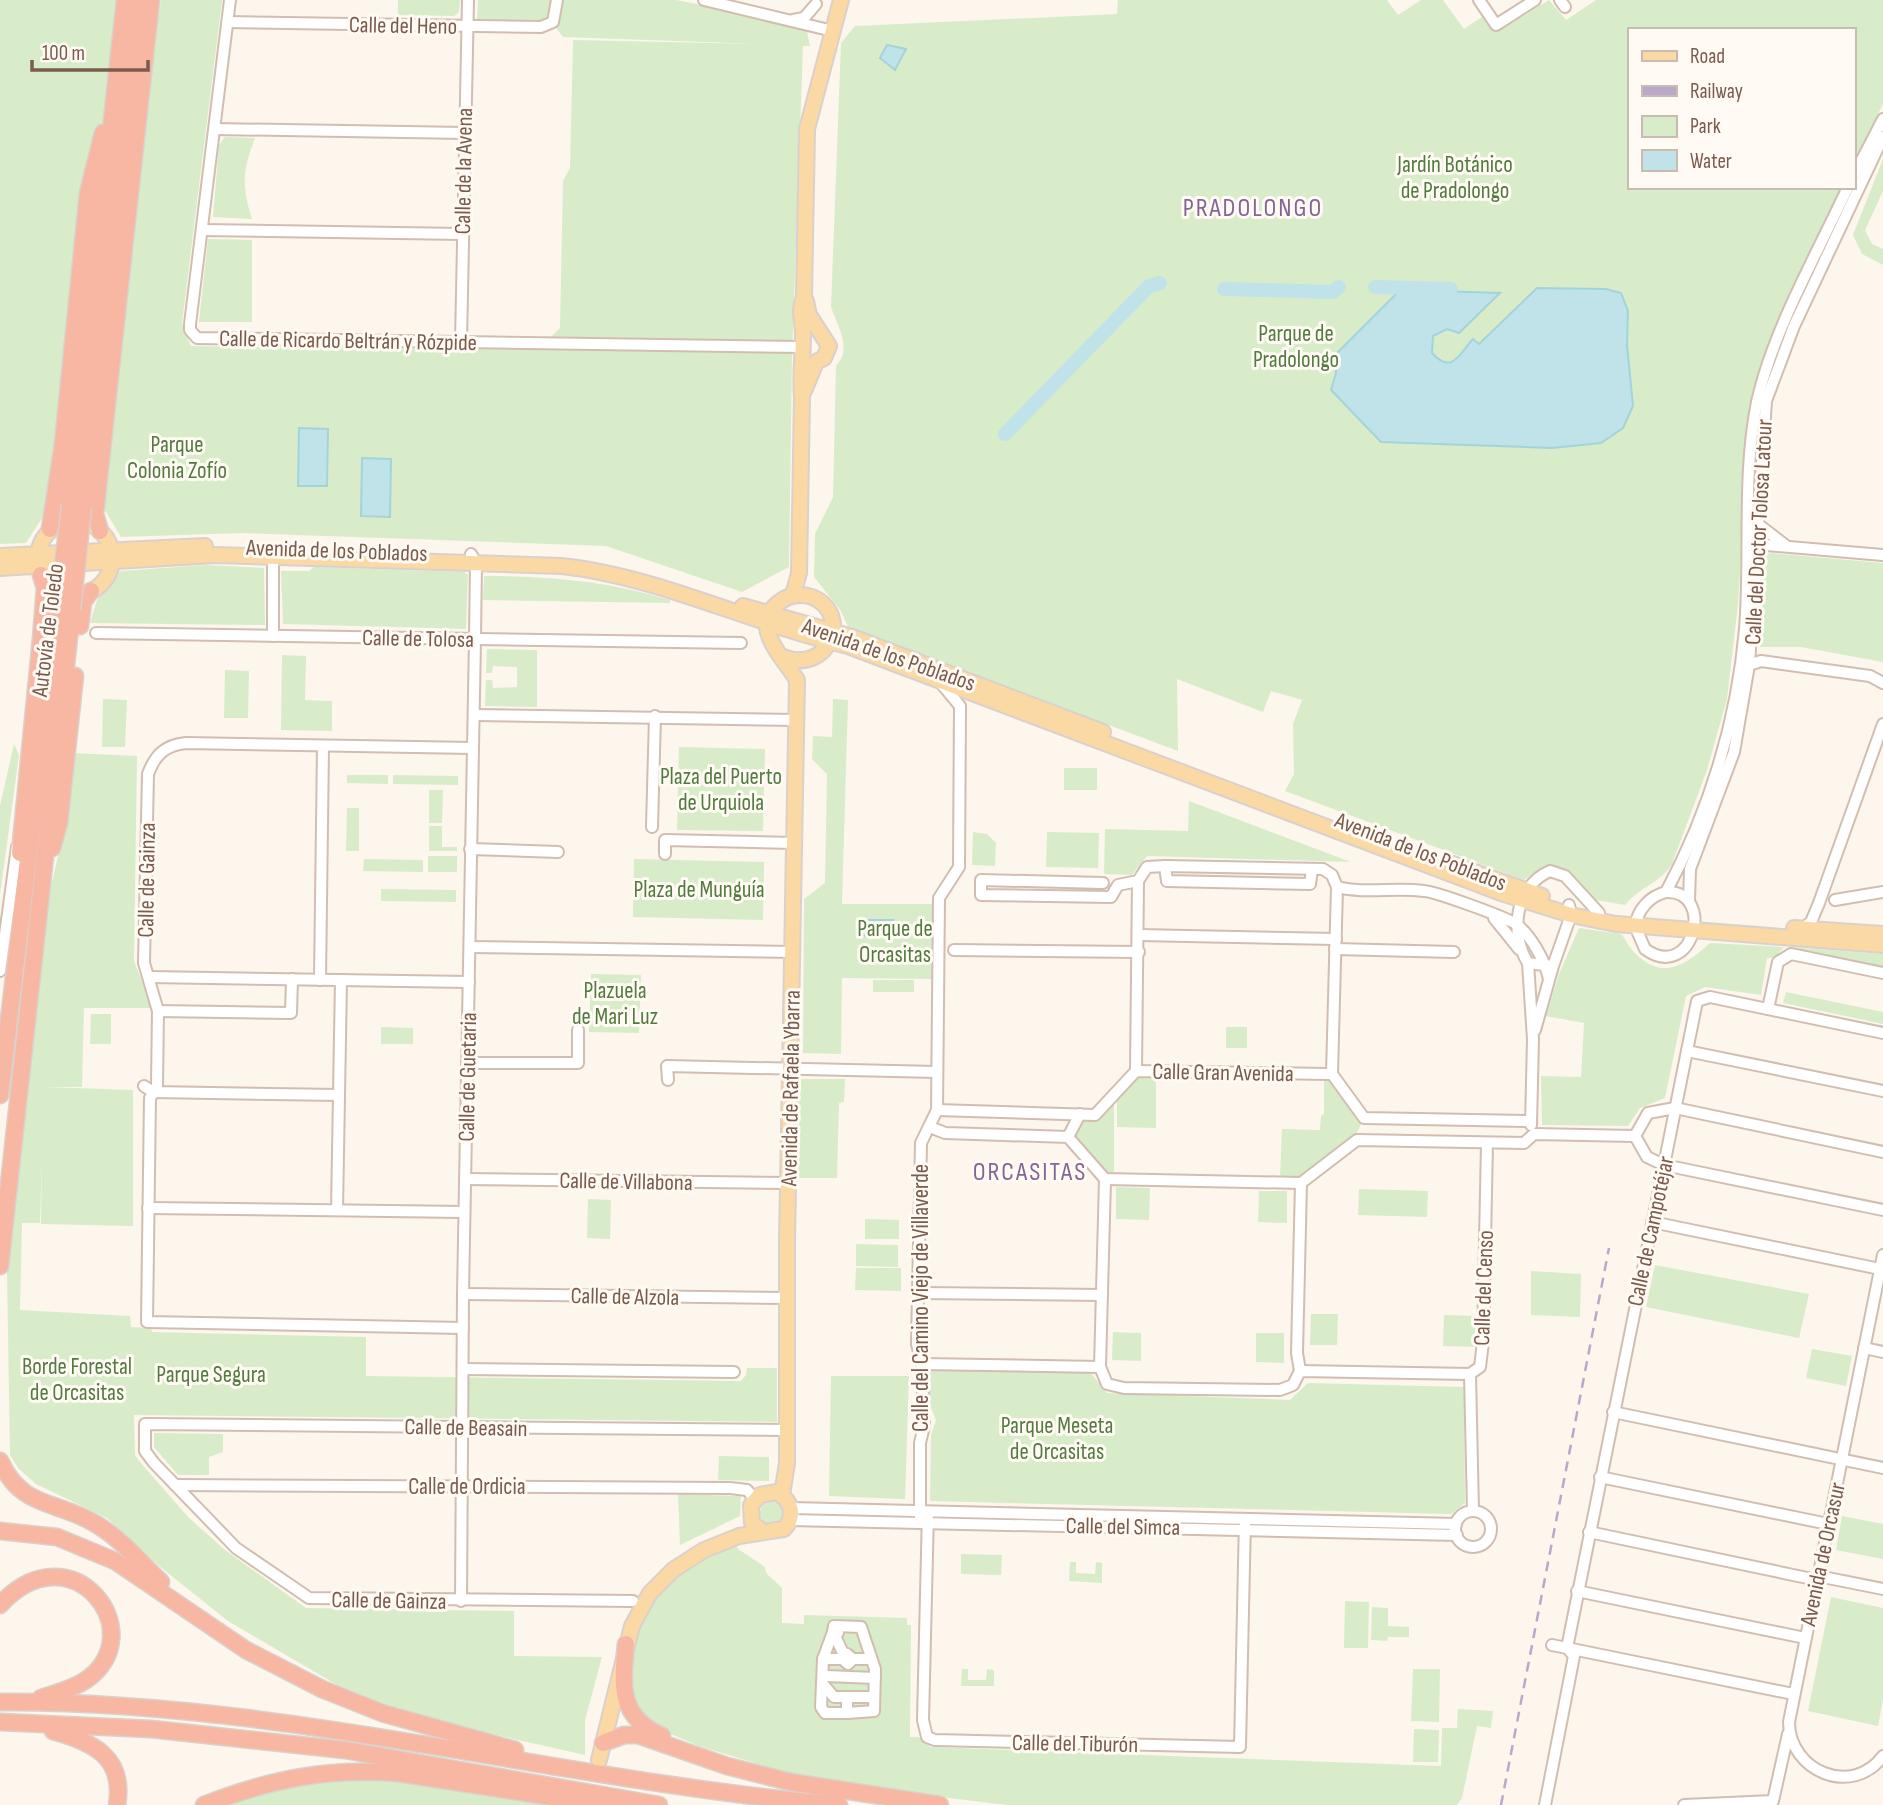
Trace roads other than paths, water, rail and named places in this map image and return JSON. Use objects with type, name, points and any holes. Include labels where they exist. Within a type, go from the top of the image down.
[{"type":"highway","name":"Autovía de Toledo","points":[[77,506],[125,0]]},
{"type":"highway","name":"Autovía de Toledo","points":[[0,1266],[65,609],[139,0]]},
{"type":"highway","points":[[100,531],[95,514],[151,0]]},
{"type":"highway","points":[[50,529],[63,444],[88,193],[100,138],[113,108]]},
{"type":"highway","points":[[7,967],[41,639],[44,588],[39,565]]},
{"type":"highway","points":[[38,901],[59,823],[83,602],[91,591]]},
{"type":"highway","name":"Autovía de Toledo","points":[[0,1095],[7,967],[65,609]]},
{"type":"highway","points":[[0,1461],[7,1478],[26,1496],[97,1524],[218,1631]]},
{"type":"highway","points":[[0,1531],[57,1538],[106,1556],[281,1670],[356,1703],[608,1776]]},
{"type":"highway","points":[[0,1605],[8,1596],[40,1578],[69,1578],[95,1592],[108,1617],[110,1648],[96,1672],[66,1690],[31,1701]]},
{"type":"highway","points":[[626,1644],[623,1693],[637,1718],[658,1734],[752,1773]]},
{"type":"highway","points":[[0,1702],[31,1701],[242,1717],[364,1734],[608,1776],[766,1799],[839,1805]]},
{"type":"highway","points":[[0,1722],[151,1728],[332,1748],[659,1805]]},
{"type":"highway","points":[[43,1723],[54,1732],[87,1742],[104,1755],[117,1779],[117,1805]]},
{"type":"highway","points":[[603,1743],[624,1735],[638,1735],[752,1773],[826,1790],[940,1805]]},
{"type":"highway","points":[[204,1805],[253,1786],[294,1776],[365,1771],[412,1774],[604,1805]]},
{"type":"main road","points":[[793,595],[799,573],[802,397],[800,317],[804,297],[807,129],[840,3]]},
{"type":"main road","points":[[802,397],[816,362],[824,358],[829,346],[809,316],[804,297]]},
{"type":"main road","points":[[802,346],[819,333]]},
{"type":"main road","points":[[802,346],[805,358],[816,362]]},
{"type":"main road","points":[[80,521],[100,531],[111,555],[107,576],[91,591],[73,595],[59,592],[39,565],[50,529],[63,522],[80,521]]},
{"type":"main road","name":"Avenida de los Poblados","points":[[0,568],[111,555],[239,546],[613,564],[673,580],[768,620],[832,637],[938,680],[964,695],[996,702],[1524,896]]},
{"type":"main road","name":"Avenida de los Poblados","points":[[111,555],[473,559]]},
{"type":"main road","name":"Avenida de los Poblados","points":[[0,556],[39,565]]},
{"type":"main road","points":[[783,657],[802,661],[811,659],[822,653],[832,637],[831,617],[824,605],[813,597],[799,573]]},
{"type":"main road","points":[[811,659],[797,680],[768,637],[768,620],[783,599],[793,595],[813,597]]},
{"type":"main road","name":"Avenida de los Poblados","points":[[832,637],[964,695],[1524,896],[1570,910],[1636,922],[1883,934]]},
{"type":"main road","name":"Avenida de Rafaela Ybarra","points":[[782,1495],[787,1463],[788,1183],[797,680]]},
{"type":"main road","name":"Avenida de los Poblados","points":[[1570,910],[1599,913],[1636,922]]},
{"type":"main road","name":"Avenida de los Poblados","points":[[1694,925],[1883,945]]},
{"type":"main road","points":[[599,1760],[603,1743],[626,1644],[640,1608],[673,1570],[705,1550],[739,1536],[778,1532],[791,1514],[782,1495],[771,1492],[755,1499],[750,1518],[681,1554],[650,1580],[633,1601],[616,1652],[603,1743]]},
{"type":"main road","points":[[750,1518],[763,1532]]},
{"type":"street","name":"Calle de Ricardo Beltrán y Rózpide","points":[[230,0],[190,324],[190,330],[197,338],[802,346]]},
{"type":"street","name":"Calle de la Avena","points":[[461,342],[468,0]]},
{"type":"street","name":"Calle del Heno","points":[[228,22],[548,26],[557,15],[557,0]]},
{"type":"street","points":[[704,0],[735,3],[833,31]]},
{"type":"street","points":[[1479,0],[1496,25],[1535,0]]},
{"type":"street","points":[[792,20],[804,18],[815,2]]},
{"type":"street","points":[[815,2],[840,3]]},
{"type":"street","points":[[808,24],[815,2]]},
{"type":"street","points":[[1855,173],[1883,119]]},
{"type":"street","points":[[215,129],[465,133]]},
{"type":"street","name":"Calle del Doctor Tolosa Latour","points":[[1666,892],[1695,833],[1724,748],[1745,629],[1753,545],[1759,525],[1762,433],[1766,401],[1777,366],[1850,202],[1883,137]]},
{"type":"street","name":"Calle del Doctor Tolosa Latour","points":[[1689,901],[1690,869],[1734,752],[1749,665],[1753,545],[1752,433],[1758,400],[1786,322],[1848,189]]},
{"type":"street","points":[[202,230],[463,234]]},
{"type":"street","points":[[1759,525],[1785,545]]},
{"type":"street","points":[[1753,545],[1785,545],[1883,555]]},
{"type":"street","points":[[273,636],[274,556]]},
{"type":"street","name":"Calle de Guetaria","points":[[461,1601],[464,1212],[475,639],[473,559]]},
{"type":"street","name":"Calle de Tolosa","points":[[96,633],[741,643]]},
{"type":"street","points":[[1749,665],[1761,661],[1870,676],[1883,683]]},
{"type":"street","name":"Calle del Camino Viejo de Villaverde","points":[[923,1720],[924,1517],[920,1443],[924,1426],[922,1364],[917,1344],[921,1143],[937,1110],[939,898],[959,867],[964,695]]},
{"type":"street","points":[[474,715],[796,720]]},
{"type":"street","points":[[652,827],[655,716]]},
{"type":"street","points":[[1802,929],[1811,922],[1819,903],[1883,724]]},
{"type":"street","name":"Calle de Gainza","points":[[463,1328],[147,1322],[149,1089],[157,1087],[158,1011],[144,963],[148,774],[154,759],[167,747],[186,743],[473,748]]},
{"type":"street","points":[[320,980],[323,746]]},
{"type":"street","points":[[665,854],[665,840],[794,842]]},
{"type":"street","points":[[470,849],[558,852]]},
{"type":"street","points":[[1136,1071],[1138,881],[1147,867],[1165,866],[1167,881],[1297,884],[1310,884],[1312,869],[1323,869],[1332,875],[1337,887],[1332,1074],[1364,1118]]},
{"type":"street","points":[[1520,951],[1516,924],[1524,896],[1535,877],[1550,871],[1565,876],[1599,913]]},
{"type":"street","points":[[1102,883],[981,880],[981,895],[1111,897],[1118,886],[1138,881]]},
{"type":"street","points":[[1337,887],[1349,890],[1424,891],[1516,924],[1549,966]]},
{"type":"street","points":[[1666,892],[1679,893],[1689,901],[1694,925],[1683,952],[1661,956],[1645,949],[1636,922],[1649,900],[1666,892]]},
{"type":"street","points":[[1835,900],[1883,892]]},
{"type":"street","points":[[1532,1039],[1549,979],[1549,966],[1570,910]]},
{"type":"street","points":[[1492,916],[1528,963],[1532,1039],[1530,1121],[1534,1134]]},
{"type":"street","points":[[1139,935],[1454,952]]},
{"type":"street","points":[[470,947],[792,953]]},
{"type":"street","points":[[954,950],[1139,952]]},
{"type":"street","points":[[1768,1009],[1778,962],[1791,954],[1883,973]]},
{"type":"street","points":[[1528,963],[1549,966]]},
{"type":"street","points":[[149,977],[469,982]]},
{"type":"street","points":[[158,1011],[292,1013],[292,979]]},
{"type":"street","points":[[337,1210],[341,980]]},
{"type":"street","name":"Calle de Campotéjar","points":[[1545,1805],[1574,1656],[1567,1648],[1577,1591],[1697,1001],[1710,997],[1883,1033]]},
{"type":"street","points":[[467,1063],[579,1063],[578,1030]]},
{"type":"street","points":[[1687,1051],[1883,1091]]},
{"type":"street","points":[[668,1080],[667,1066],[937,1072]]},
{"type":"street","name":"Calle Gran Avenida","points":[[937,1110],[1095,1115],[1136,1071],[1332,1074]]},
{"type":"street","points":[[149,1089],[339,1095]]},
{"type":"street","points":[[1635,1136],[1648,1113],[1675,1108],[1883,1152]]},
{"type":"street","points":[[1068,1137],[1080,1114]]},
{"type":"street","points":[[1364,1118],[1530,1121]]},
{"type":"street","points":[[1105,1179],[1301,1183],[1357,1140],[1364,1118]]},
{"type":"street","points":[[930,1127],[945,1133],[1068,1137],[1105,1179],[1100,1367],[1107,1384],[1114,1388],[1280,1390],[1293,1385],[1300,1371],[1297,1353],[1301,1183]]},
{"type":"street","points":[[1357,1140],[1524,1143],[1534,1134],[1635,1136]]},
{"type":"street","points":[[1635,1136],[1647,1157],[1664,1165],[1883,1210]]},
{"type":"street","name":"Calle del Censo","points":[[1473,1511],[1470,1374],[1480,1367],[1483,1342],[1487,1143]]},
{"type":"street","name":"Calle de Villabona","points":[[465,1179],[788,1183]]},
{"type":"street","points":[[148,1208],[464,1212]]},
{"type":"street","points":[[1652,1222],[1880,1269]]},
{"type":"street","name":"Avenida de Orcasur","points":[[1789,1732],[1793,1694],[1883,1255]]},
{"type":"street","points":[[919,1293],[1102,1295]]},
{"type":"street","name":"Calle de Alzola","points":[[463,1294],[787,1298]]},
{"type":"street","points":[[1864,1348],[1883,1352]]},
{"type":"street","points":[[922,1364],[1100,1367]]},
{"type":"street","points":[[463,1369],[734,1372]]},
{"type":"street","points":[[1300,1371],[1470,1374]]},
{"type":"street","points":[[1613,1412],[1883,1468]]},
{"type":"street","name":"Calle de Gainza","points":[[145,1424],[145,1451],[175,1485],[236,1548],[309,1598],[633,1601]]},
{"type":"street","name":"Calle de Beasain","points":[[145,1424],[787,1430]]},
{"type":"street","points":[[1600,1477],[1829,1524]]},
{"type":"street","name":"Calle de Ordicia","points":[[175,1485],[743,1489],[755,1499]]},
{"type":"street","points":[[1456,1530],[1465,1513],[1473,1511]]},
{"type":"street","name":"Calle del Simca","points":[[791,1514],[1456,1530],[1462,1542],[1471,1546],[1483,1544],[1491,1532],[1489,1520],[1473,1511]]},
{"type":"street","name":"Calle del Tiburón","points":[[923,1720],[928,1737],[935,1740],[1240,1747],[1245,1524]]},
{"type":"street","points":[[1589,1532],[1883,1589]]},
{"type":"street","points":[[1577,1591],[1805,1638]]},
{"type":"street","points":[[832,1681],[832,1697],[845,1701],[873,1713],[874,1697],[875,1678],[861,1627],[834,1626],[840,1659],[832,1681],[822,1711],[845,1701],[874,1697]]},
{"type":"street","points":[[833,1632],[840,1659],[828,1688],[845,1701]]},
{"type":"street","points":[[1552,1645],[1793,1694]]},
{"type":"street","points":[[840,1659],[871,1659]]},
{"type":"street","points":[[832,1681],[875,1678]]},
{"type":"street","points":[[832,1681],[845,1701]]},
{"type":"street","points":[[1789,1732],[1795,1749],[1806,1764],[1829,1776],[1854,1775],[1874,1765],[1883,1756]]},
{"type":"street","points":[[1684,1805],[1773,1801],[1789,1732]]},
{"type":"water","points":[[887,45],[906,49],[895,70],[880,58]]},
{"type":"water","points":[[1537,288],[1606,289],[1621,293],[1628,311],[1627,345],[1633,406],[1623,428],[1601,443],[1552,448],[1381,442],[1331,390],[1336,373],[1336,354],[1400,290],[1500,293],[1459,333],[1447,329],[1433,336],[1432,353],[1439,360],[1451,362],[1456,360],[1473,339],[1479,344]]},
{"type":"water","points":[[299,428],[328,429],[327,486],[298,486]]},
{"type":"water","points":[[362,458],[391,459],[390,517],[361,516]]},
{"type":"water","points":[[863,920],[893,920],[885,933],[875,928],[865,936],[858,930]]},
{"type":"waterway","points":[[1005,434],[1149,286],[1160,283]]},
{"type":"waterway","points":[[1224,289],[1333,292],[1339,287]]},
{"type":"waterway","points":[[1375,287],[1451,289],[1450,291]]},
{"type":"railway","points":[[1501,1805],[1609,1248]]},
{"type":"district","name":"PRADOLONGO","points":[[1253,207]]},
{"type":"district","name":"ORCASITAS","points":[[1030,1171]]},
{"type":"park label","name":"Jardín Botánico de Pradolongo","points":[[1455,177]]},
{"type":"park label","name":"Parque de Pradolongo","points":[[1296,346]]},
{"type":"park label","name":"Parque Colonia Zofío","points":[[177,457]]},
{"type":"park label","name":"Plaza del Puerto de Urquiola","points":[[721,789]]},
{"type":"park label","name":"Plaza de Munguía","points":[[699,889]]},
{"type":"park label","name":"Parque de Orcasitas","points":[[895,941]]},
{"type":"park label","name":"Plazuela de Mari Luz","points":[[615,1003]]},
{"type":"park label","name":"Parque Segura","points":[[211,1374]]},
{"type":"park label","name":"Borde Forestal de Orcasitas","points":[[77,1379]]},
{"type":"park label","name":"Parque Meseta de Orcasitas","points":[[1057,1438]]}]
